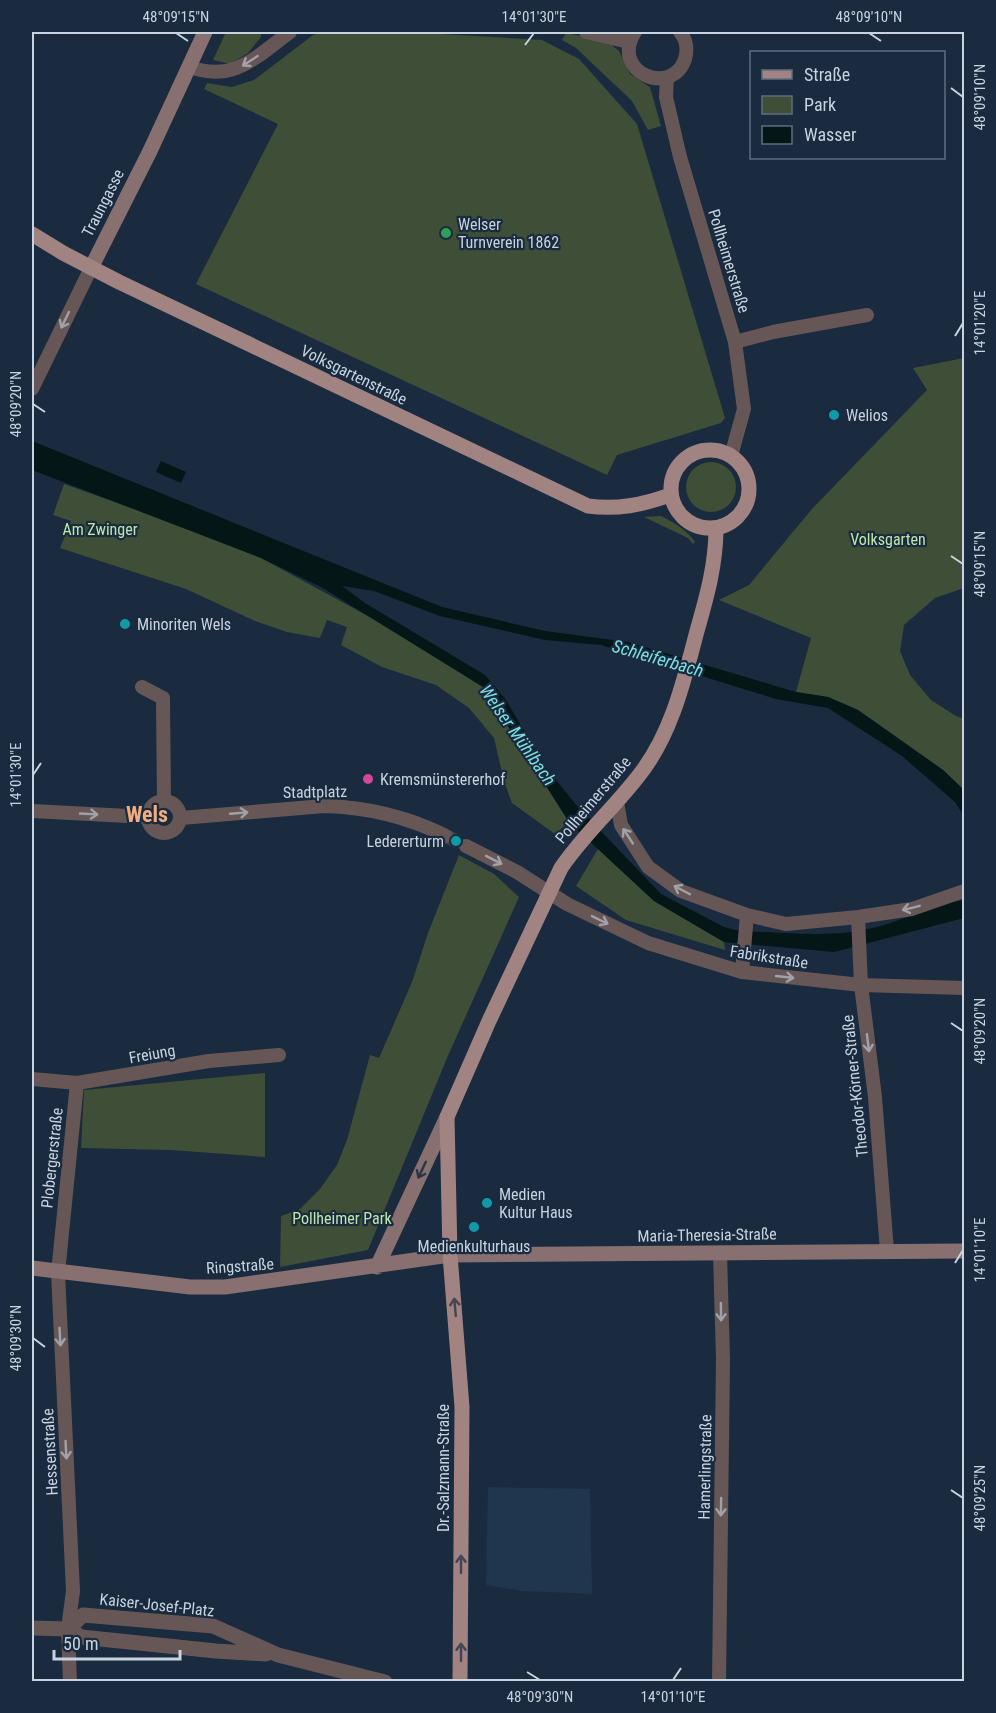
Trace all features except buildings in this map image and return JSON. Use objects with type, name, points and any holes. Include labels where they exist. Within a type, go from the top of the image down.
[{"type":"main road","name":"Traungasse","points":[[91,268],[205,32]]},
{"type":"main road","name":"Volksgartenstraße","points":[[32,234],[91,268],[588,506],[607,509],[621,508],[647,503],[670,495]]},
{"type":"main road","points":[[706,449],[731,456],[746,474],[749,486],[744,509],[727,525],[704,528],[692,525],[674,507],[670,495],[670,482],[675,470],[688,456],[706,449]]},
{"type":"main road","name":"Pollheimerstraße","points":[[376,1267],[561,868],[580,842],[641,773],[661,742],[684,679],[713,572],[716,528]]},
{"type":"main road","name":"Pollheimerstraße","points":[[447,1117],[450,1256]]},
{"type":"main road","name":"Maria-Theresia-Straße","points":[[450,1256],[964,1251]]},
{"type":"main road","name":"Ringstraße","points":[[32,1268],[58,1273],[190,1287],[225,1287],[450,1256]]},
{"type":"main road","name":"Dr.-Salzmann-Straße","points":[[450,1256],[462,1407],[460,1682]]},
{"type":"street","points":[[190,67],[204,72],[236,70],[290,32]]},
{"type":"street","points":[[586,32],[632,37],[630,59],[641,73],[658,79],[675,72],[682,65],[687,46],[680,32]]},
{"type":"street","name":"Pollheimerstraße","points":[[666,77],[666,97],[680,157],[735,342],[744,409],[731,456]]},
{"type":"street","name":"Traungasse","points":[[32,389],[91,268]]},
{"type":"street","points":[[735,342],[772,332],[867,315]]},
{"type":"street","points":[[142,687],[162,698],[164,801]]},
{"type":"street","points":[[32,811],[147,817],[151,808],[159,801],[164,801],[178,808],[181,818]]},
{"type":"street","points":[[617,802],[621,825],[648,867],[681,891],[747,915],[786,924],[858,922],[912,909],[964,891]]},
{"type":"street","name":"Stadtplatz","points":[[147,817],[151,828],[156,832],[167,834],[177,828],[181,818],[341,806],[386,813],[425,825],[446,836]]},
{"type":"street","points":[[466,846],[517,872],[549,892]]},
{"type":"street","name":"Fabrikstraße","points":[[549,892],[567,904],[648,943],[742,967],[861,985],[964,988]]},
{"type":"street","points":[[742,967],[747,915]]},
{"type":"street","name":"Theodor-Körner-Straße","points":[[858,922],[861,985],[875,1097],[887,1251]]},
{"type":"street","name":"Freiung","points":[[32,1079],[77,1083],[209,1061],[279,1055]]},
{"type":"street","name":"Plobergerstraße","points":[[58,1273],[77,1083]]},
{"type":"street","name":"Hamerlingstraße","points":[[719,1682],[723,1359],[720,1253]]},
{"type":"street","name":"Hessenstraße","points":[[58,1273],[73,1591],[68,1629],[70,1682]]},
{"type":"street","name":"Kaiser-Josef-Platz","points":[[68,1629],[83,1615],[213,1626],[278,1654],[385,1682]]},
{"type":"street","name":"Kaiser-Josef-Platz","points":[[32,1628],[68,1629],[81,1637],[216,1651],[278,1654]]},
{"type":"shaded area","points":[[488,1487],[590,1489],[592,1594],[523,1591],[486,1585]]},
{"type":"green space","points":[[226,32],[261,32],[261,37],[248,53],[230,64],[213,60]]},
{"type":"green space","name":"Welser Turnverein 1862","points":[[325,32],[408,32],[542,40],[579,59],[637,124],[725,418],[721,423],[617,455],[607,475],[196,284],[278,124],[204,89],[207,83],[232,87],[254,80],[313,35]]},
{"type":"green space","points":[[566,33],[607,41],[619,51],[630,74],[650,87],[661,126],[648,130],[632,101],[576,48],[562,40]]},
{"type":"green space","name":"Volksgarten","points":[[964,358],[964,588],[935,598],[904,625],[900,651],[910,675],[931,700],[964,719],[964,790],[943,770],[858,710],[828,697],[796,692],[811,638],[719,600],[749,585],[812,509],[927,390],[913,368]]},
{"type":"green space","points":[[711,462],[729,469],[736,487],[729,505],[711,512],[693,505],[686,487],[693,469]]},
{"type":"green space","name":"Am Zwinger","points":[[64,484],[171,522],[261,558],[390,628],[483,687],[569,822],[555,834],[512,803],[504,781],[494,738],[469,708],[436,685],[382,667],[341,645],[347,627],[327,620],[320,638],[287,632],[255,621],[186,589],[60,548],[71,521],[53,515]]},
{"type":"green space","points":[[661,516],[684,530],[695,542],[693,544],[688,538],[644,517]]},
{"type":"green space","points":[[598,849],[654,901],[724,942],[725,950],[626,920],[576,886]]},
{"type":"green space","name":"Pollheimer Park","points":[[459,855],[494,874],[519,897],[447,1058],[368,1250],[280,1267],[281,1216],[300,1209],[320,1189],[337,1165],[347,1140],[370,1055],[379,1058],[412,982],[428,933]]},
{"type":"green space","points":[[265,1073],[265,1157],[171,1150],[81,1148],[84,1090]]},
{"type":"water","points":[[32,441],[442,607],[545,631],[628,642],[796,692],[828,697],[858,710],[943,770],[964,790],[964,816],[955,802],[902,756],[828,708],[776,699],[601,645],[545,640],[440,616],[374,591],[342,586],[365,603],[485,675],[506,700],[544,765],[577,806],[661,894],[724,927],[740,931],[826,934],[860,931],[964,900],[964,918],[834,952],[724,942],[654,901],[569,822],[483,687],[321,587],[261,558],[32,470]]},
{"type":"water","points":[[161,461],[186,472],[181,483],[156,472]]},
{"type":"tunnel","points":[[446,836],[466,846]]},
{"type":"place","name":"Welser Turnverein 1862","points":[[446,233]]},
{"type":"place","name":"Welios","points":[[834,415]]},
{"type":"place","name":"Minoriten Wels","points":[[125,624]]},
{"type":"place","name":"Kremsmünstererhof","points":[[368,779]]},
{"type":"place","name":"Ledererturm","points":[[456,841]]},
{"type":"place","name":"Medien Kultur Haus","points":[[487,1203]]},
{"type":"place","name":"Medienkulturhaus","points":[[474,1227]]},
{"type":"district","name":"Wels","points":[[147,814]]},
{"type":"water label","name":"Schleiferbach","points":[[658,658]]},
{"type":"water label","name":"Welser Mühlbach","points":[[518,735]]}]
